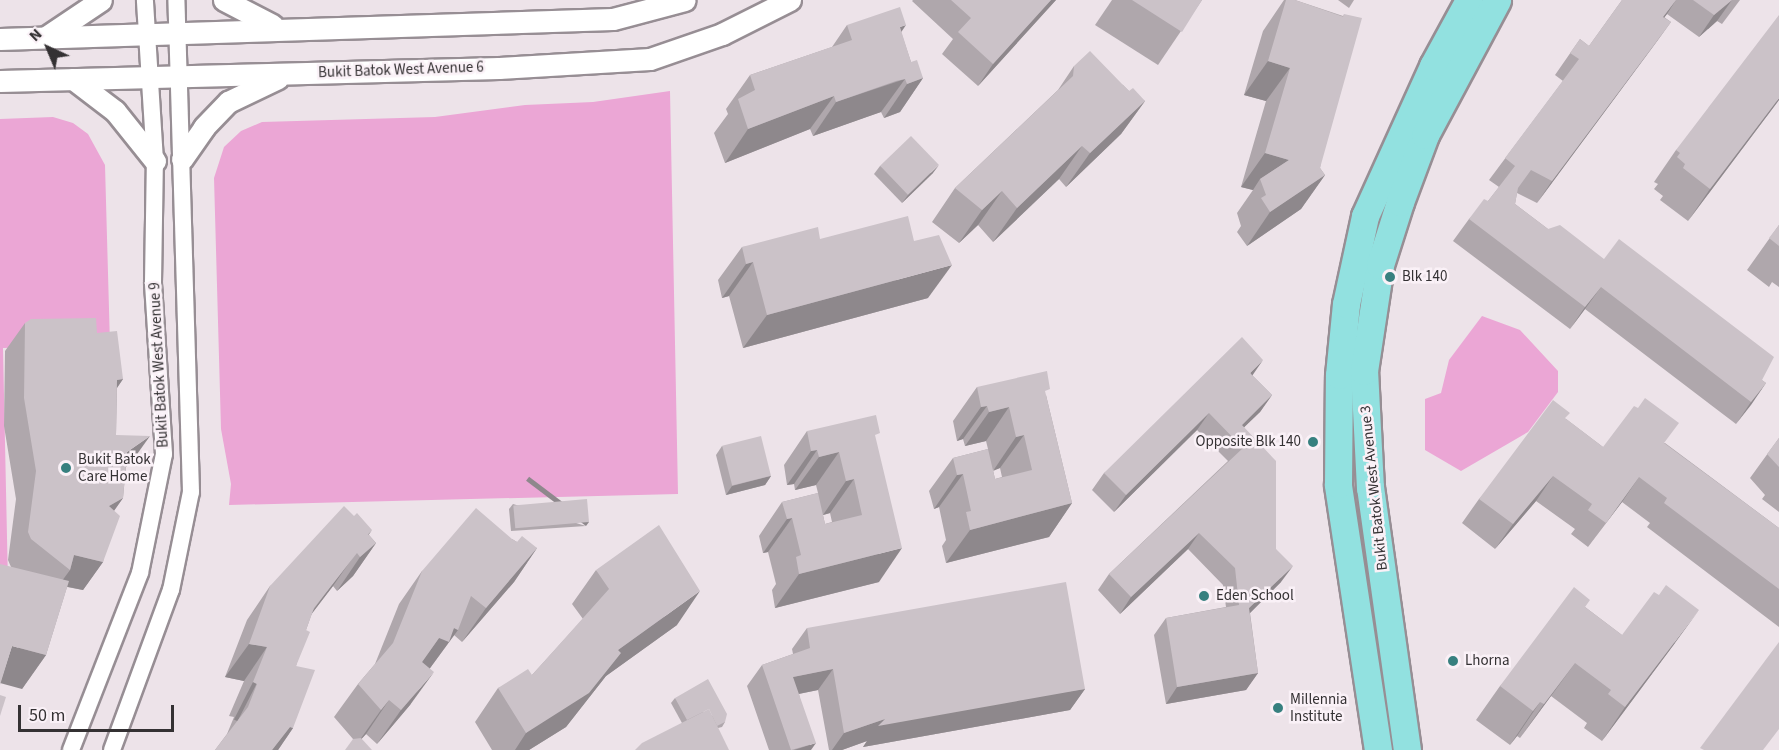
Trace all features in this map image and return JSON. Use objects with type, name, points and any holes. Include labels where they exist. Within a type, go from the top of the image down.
[{"type":"main road","name":"Bukit Batok West Avenue 3","points":[[1378,750],[1338,484],[1339,375],[1347,304],[1365,216],[1428,76],[1469,0]]},
{"type":"main road","name":"Bukit Batok West Avenue 3","points":[[1407,750],[1370,488],[1364,371],[1380,265],[1400,202],[1425,135],[1497,0]]},
{"type":"street","points":[[46,37],[101,0]]},
{"type":"street","name":"Bukit Batok West Avenue 9","points":[[71,750],[140,573],[164,454],[153,282],[155,161],[146,0]]},
{"type":"street","name":"Bukit Batok West Avenue 9","points":[[112,750],[171,590],[191,492],[176,0]]},
{"type":"street","points":[[224,0],[281,28]]},
{"type":"street","points":[[0,39],[177,31],[613,19],[685,0]]},
{"type":"street","name":"Bukit Batok West Avenue 6","points":[[0,81],[179,77],[650,59],[722,34],[790,0]]},
{"type":"street","points":[[182,159],[204,127],[228,102],[290,73]]},
{"type":"street","points":[[73,79],[115,111],[155,161]]},
{"type":"shaded area","points":[[670,91],[678,494],[229,505],[231,484],[221,429],[214,178],[224,147],[241,131],[262,122],[435,117],[525,105],[593,102]]},
{"type":"shaded area","points":[[53,117],[73,123],[88,134],[105,165],[110,345],[3,348],[8,584],[0,582],[0,119]]},
{"type":"shaded area","points":[[1482,316],[1520,330],[1558,371],[1558,392],[1528,432],[1461,471],[1425,450],[1425,399],[1441,393],[1449,360]]},
{"type":"building","points":[[951,0],[1051,0],[993,64],[958,32],[971,18]]},
{"type":"building","points":[[1132,0],[1202,0],[1182,32]]},
{"type":"building","points":[[1286,0],[1295,0],[1344,17],[1344,14],[1362,18],[1320,168],[1325,175],[1270,212],[1261,198],[1266,195],[1260,179],[1289,160],[1265,153],[1290,68],[1268,61]]},
{"type":"building","points":[[1622,0],[1676,0],[1663,17],[1671,22],[1552,181],[1531,170],[1518,188],[1515,204],[1548,229],[1560,225],[1604,259],[1619,239],[1774,357],[1762,380],[1766,383],[1751,402],[1601,287],[1585,307],[1469,219],[1484,199],[1488,201],[1515,166],[1505,158],[1579,59],[1570,53],[1580,39],[1589,46]]},
{"type":"building","points":[[1693,0],[1732,0],[1714,15]]},
{"type":"building","points":[[900,7],[906,25],[900,27],[911,62],[917,60],[923,78],[907,84],[905,79],[896,81],[836,102],[834,96],[748,129],[738,99],[755,90],[750,75],[852,40],[847,25]]},
{"type":"building","points":[[1779,15],[1779,98],[1710,189],[1683,168],[1685,164],[1677,157],[1680,153],[1676,150]]},
{"type":"building","points":[[1090,51],[1129,91],[1133,88],[1145,101],[1090,153],[1082,146],[1017,208],[1002,191],[982,210],[955,188],[1073,76],[1074,66]]},
{"type":"building","points":[[911,136],[939,165],[908,195],[880,166]]},
{"type":"building","points":[[908,216],[914,241],[939,235],[952,265],[767,315],[753,262],[746,264],[742,247],[818,227],[820,239]]},
{"type":"building","points":[[1779,225],[1779,246],[1769,238]]},
{"type":"building","name":"Bukit Batok Care Home","points":[[96,318],[97,333],[117,331],[123,379],[117,380],[116,435],[150,436],[127,452],[123,498],[109,506],[120,516],[103,562],[74,555],[70,570],[31,539],[28,532],[36,471],[24,398],[25,323],[31,319]]},
{"type":"building","points":[[1242,337],[1263,360],[1250,373],[1272,395],[1242,425],[1276,461],[1276,549],[1293,566],[1249,608],[1258,673],[1177,687],[1166,618],[1239,605],[1235,568],[1199,533],[1131,597],[1109,574],[1243,448],[1209,413],[1126,495],[1104,473]]},
{"type":"building","points":[[1047,371],[1050,389],[1045,391],[1072,503],[970,530],[966,512],[971,511],[963,474],[957,475],[953,458],[988,449],[995,479],[1032,470],[1024,435],[1016,437],[1009,407],[989,412],[987,406],[981,407],[977,387]]},
{"type":"building","points":[[1645,398],[1679,423],[1664,443],[1779,528],[1779,589],[1664,503],[1667,498],[1639,477],[1606,523],[1588,510],[1592,504],[1553,476],[1513,524],[1479,499],[1553,400],[1570,413],[1565,418],[1603,447],[1634,406],[1638,408]]},
{"type":"building","points":[[876,415],[880,433],[875,435],[902,548],[799,574],[796,557],[801,555],[792,518],[787,519],[782,502],[818,493],[825,524],[862,515],[854,479],[846,481],[839,452],[819,457],[817,450],[811,451],[807,431]]},
{"type":"building","points":[[761,436],[771,476],[732,485],[722,446]]},
{"type":"building","points":[[1779,438],[1779,467],[1767,454]]},
{"type":"building","points":[[587,499],[589,522],[515,528],[513,505]]},
{"type":"building","points":[[344,506],[354,516],[357,513],[372,530],[368,534],[376,543],[360,557],[357,553],[314,608],[306,630],[310,632],[296,666],[315,670],[293,728],[290,727],[272,750],[215,750],[248,707],[257,684],[253,682],[267,647],[249,644],[270,586]]},
{"type":"building","points":[[476,508],[512,539],[517,542],[522,536],[537,548],[486,608],[471,596],[458,630],[454,628],[449,642],[439,638],[422,662],[434,672],[401,710],[389,700],[381,710],[358,684],[393,643],[422,571]]},
{"type":"building","points":[[659,525],[700,591],[618,650],[621,653],[589,693],[526,733],[498,688],[528,669],[532,675],[609,589],[596,570]]},
{"type":"building","points":[[0,564],[69,581],[46,655],[12,646],[0,685]]},
{"type":"building","points":[[1066,582],[1085,689],[878,726],[885,719],[844,733],[833,669],[793,677],[816,743],[791,750],[762,665],[810,648],[807,628]]},
{"type":"building","points":[[1666,585],[1699,610],[1625,707],[1608,694],[1611,690],[1575,663],[1544,704],[1540,702],[1533,711],[1500,686],[1574,587],[1590,600],[1585,607],[1622,635],[1654,592],[1659,595]]},
{"type":"building","points":[[1779,642],[1779,729],[1763,750],[1704,750],[1700,748]]},
{"type":"building","points":[[708,679],[727,714],[725,722],[717,726],[709,709],[687,720],[675,698]]},
{"type":"building","points":[[0,695],[6,697],[0,716]]},
{"type":"building","points":[[709,709],[729,750],[635,750],[642,743]]},
{"type":"building","points":[[361,738],[372,750],[345,750],[353,739]]},
{"type":"place","name":"Blk 140","points":[[1390,277]]},
{"type":"place","name":"Opposite Blk 140","points":[[1313,442]]},
{"type":"place","name":"Bukit Batok Care Home","points":[[66,468]]},
{"type":"place","name":"Eden School","points":[[1204,596]]},
{"type":"place","name":"Lhorna","points":[[1453,661]]},
{"type":"place","name":"Millennia Institute","points":[[1278,708]]}]
